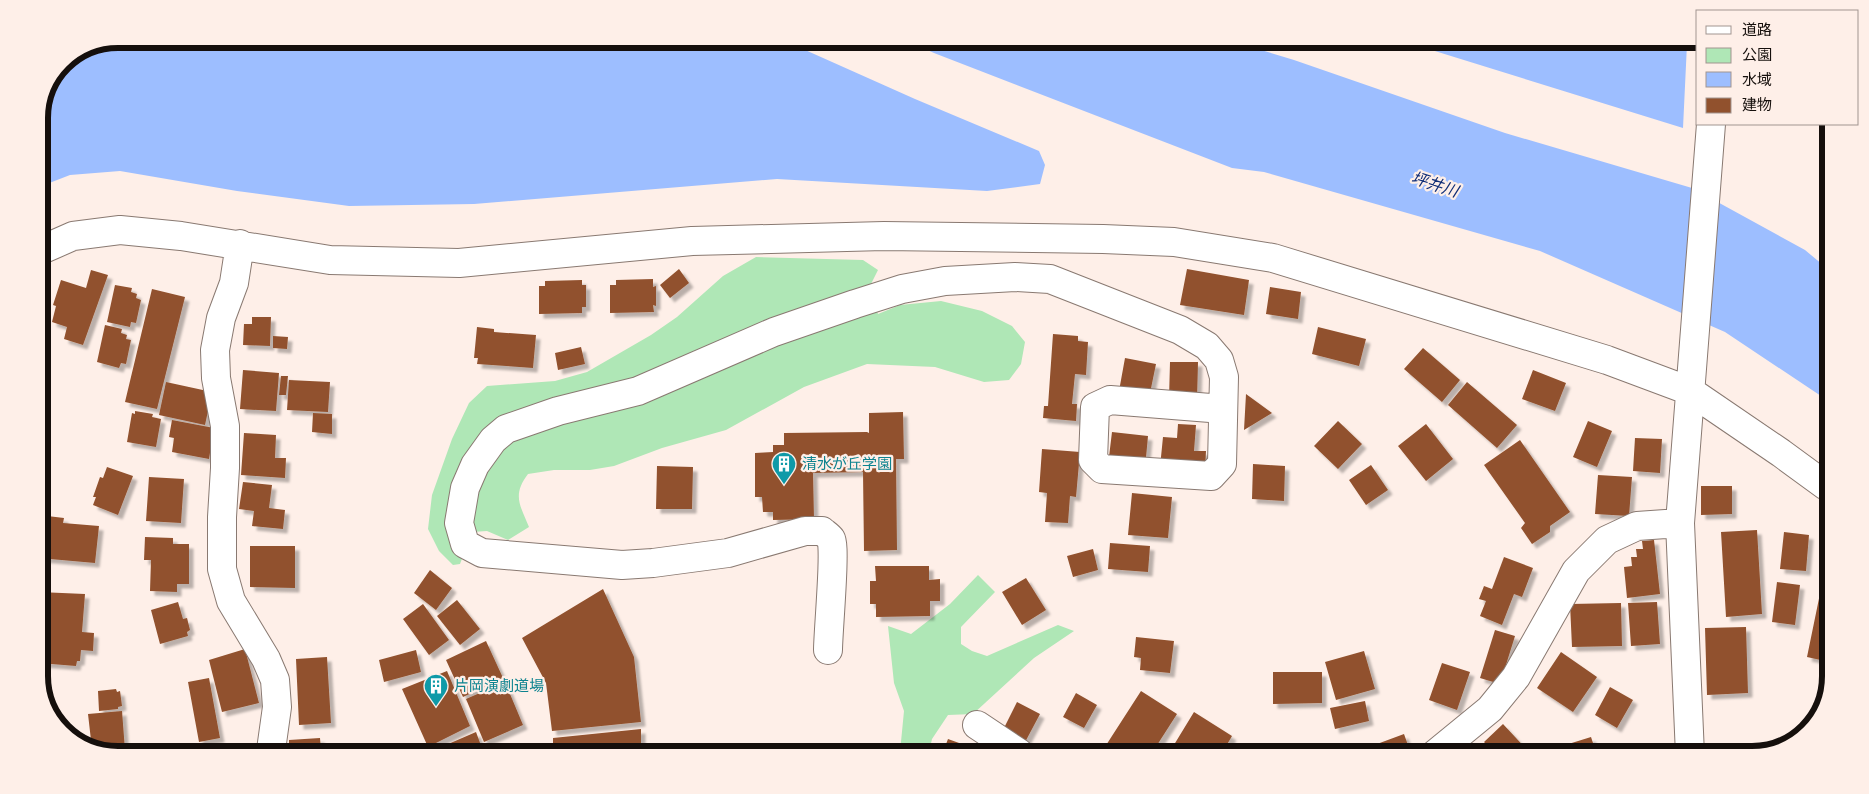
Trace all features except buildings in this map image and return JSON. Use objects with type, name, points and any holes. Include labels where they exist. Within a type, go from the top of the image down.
[{"type":"street","points":[[1690,746],[1680,523],[1711,125]]},
{"type":"street","points":[[48,247],[73,236],[120,230],[240,244],[330,260],[459,262],[692,241],[884,236],[1174,242],[1274,258],[1607,360],[1690,391],[1781,452],[1822,483]]},
{"type":"street","points":[[1050,279],[1053,238]]},
{"type":"street","points":[[240,244],[234,283],[222,318],[215,350],[216,378],[224,426],[225,468],[222,517],[222,569],[230,601],[266,659],[275,680],[277,707],[272,746]]},
{"type":"street","points":[[828,650],[831,574],[834,552],[831,539],[822,531],[805,531],[728,553],[653,563],[622,565],[482,553],[465,544],[459,523],[465,488],[475,465],[493,440],[506,429],[558,411],[638,391],[774,332],[893,292],[945,281],[1015,277],[1050,279],[1180,330],[1207,346],[1219,360],[1224,377],[1222,464],[1211,476],[1102,469],[1093,460],[1095,407],[1110,400],[1223,409]]},
{"type":"street","points":[[1445,746],[1490,709],[1516,677],[1576,571],[1607,540],[1637,526],[1680,523]]},
{"type":"street","points":[[977,725],[1008,746]]},
{"type":"green space","points":[[756,257],[863,260],[878,270],[869,288],[878,314],[900,305],[941,301],[982,311],[1012,326],[1025,342],[1021,364],[1009,380],[984,382],[935,367],[867,364],[804,387],[726,430],[662,448],[614,466],[590,470],[554,470],[528,474],[520,488],[519,500],[529,527],[508,540],[487,531],[472,532],[460,564],[453,565],[439,551],[428,529],[432,495],[452,439],[469,403],[487,386],[555,381],[587,372],[651,335],[677,317],[723,276]]},
{"type":"green space","points":[[978,575],[995,592],[961,627],[961,644],[972,651],[987,656],[1058,625],[1074,631],[1034,658],[973,714],[948,715],[932,739],[930,746],[901,746],[904,711],[894,683],[888,626],[911,634],[950,604]]},
{"type":"water","points":[[108,48],[801,48],[1039,151],[1045,165],[1040,184],[987,191],[777,179],[474,204],[349,206],[237,191],[120,171],[70,175],[48,184],[48,113],[50,99],[55,86],[71,65],[95,51]]},
{"type":"water","name":"坪井川","points":[[923,48],[1254,48],[1505,133],[1692,188],[1805,250],[1821,264],[1822,396],[1725,332],[1540,251],[1264,172],[1232,168]]},
{"type":"water","points":[[1425,48],[1687,48],[1683,128]]},
{"type":"place","name":"清水が丘学園","points":[[784,485]]},
{"type":"place","name":"片岡演劇道場","points":[[436,707]]}]
